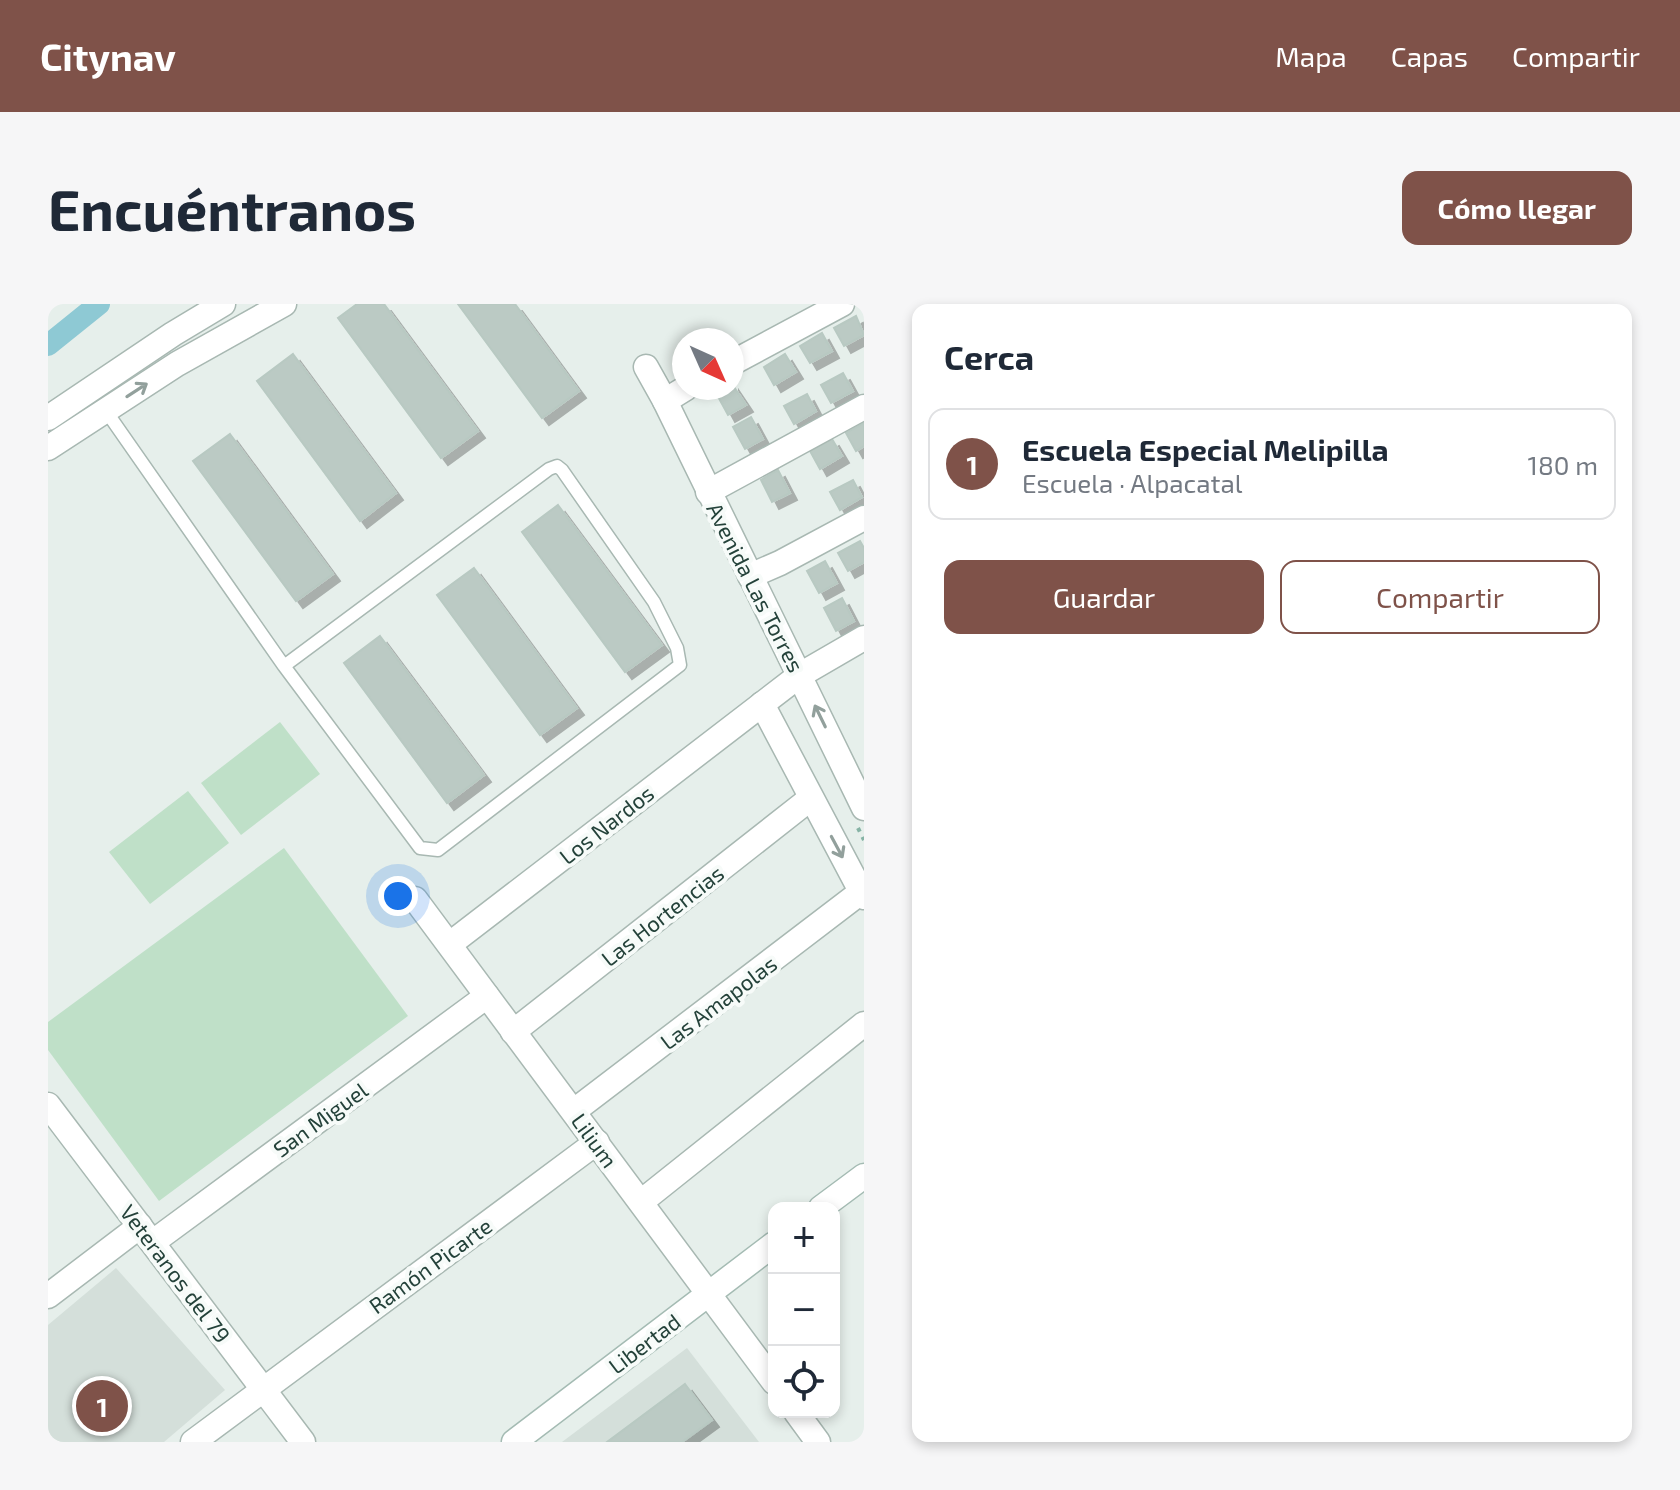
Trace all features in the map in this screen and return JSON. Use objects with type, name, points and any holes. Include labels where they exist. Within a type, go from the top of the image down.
[{"type":"street","points":[[48,418],[223,304]]},
{"type":"street","points":[[48,448],[177,364],[284,304]]},
{"type":"street","points":[[744,357],[842,304]]},
{"type":"street","name":"Avenida Las Torres","points":[[646,367],[800,675],[854,762],[864,808]]},
{"type":"street","points":[[665,401],[672,397]]},
{"type":"street","points":[[708,492],[864,407]]},
{"type":"street","points":[[750,576],[864,518]]},
{"type":"street","name":"Los Nardos","points":[[450,944],[800,675],[864,638]]},
{"type":"street","points":[[762,704],[863,895]]},
{"type":"street","name":"Las Hortencias","points":[[513,1032],[811,798]]},
{"type":"street","name":"Las Amapolas","points":[[574,1111],[863,895]]},
{"type":"street","name":"Lilium","points":[[415,899],[768,1374]]},
{"type":"street","name":"San Miguel","points":[[48,1296],[146,1234],[487,996]]},
{"type":"street","points":[[641,1202],[864,1024]]},
{"type":"street","name":"Veteranos del 79","points":[[48,1105],[303,1442]]},
{"type":"street","name":"Ramón Picarte","points":[[193,1442],[597,1142]]},
{"type":"street","points":[[829,1202],[864,1176]]},
{"type":"street","name":"Libertad","points":[[514,1442],[768,1249]]},
{"type":"street","points":[[800,1418],[818,1442]]},
{"type":"lane","points":[[106,411],[284,666],[420,848],[438,850],[680,665],[677,648],[654,602],[557,466],[284,666]]},
{"type":"shaded area","points":[[116,1268],[225,1390],[164,1442],[48,1442],[48,1325]]},
{"type":"shaded area","points":[[687,1348],[759,1442],[562,1442]]},
{"type":"green space","points":[[280,722],[320,774],[241,835],[201,783]]},
{"type":"green space","points":[[188,791],[229,843],[150,904],[109,852]]},
{"type":"green space","points":[[284,848],[408,1016],[159,1201],[48,1050],[48,1022]]},
{"type":"building","points":[[357,304],[384,304],[478,431],[441,458],[338,318]]},
{"type":"building","points":[[458,304],[515,304],[579,391],[542,418]]},
{"type":"building","points":[[856,316],[864,335],[844,346],[834,328]]},
{"type":"building","points":[[822,333],[832,351],[810,363],[800,346]]},
{"type":"building","points":[[293,354],[396,493],[360,521],[257,381]]},
{"type":"building","points":[[785,354],[796,372],[774,385],[764,367]]},
{"type":"building","points":[[843,373],[853,391],[831,403],[821,385]]},
{"type":"building","points":[[807,394],[816,411],[794,424],[784,406]]},
{"type":"building","points":[[720,400],[743,400],[746,405],[728,415]]},
{"type":"building","points":[[751,417],[763,439],[745,449],[733,427]]},
{"type":"building","points":[[864,423],[864,446],[856,451],[846,433]]},
{"type":"building","points":[[230,434],[333,574],[296,601],[193,461]]},
{"type":"building","points":[[832,439],[842,456],[820,469],[810,451]]},
{"type":"building","points":[[778,470],[790,493],[772,502],[761,480]]},
{"type":"building","points":[[853,480],[862,497],[840,510],[830,492]]},
{"type":"building","points":[[558,505],[662,645],[625,672],[522,532]]},
{"type":"building","points":[[860,541],[864,548],[864,562],[848,571],[838,553]]},
{"type":"building","points":[[825,561],[837,583],[819,593],[807,571]]},
{"type":"building","points":[[474,568],[577,708],[540,735],[437,595]]},
{"type":"building","points":[[842,598],[854,621],[836,631],[824,608]]},
{"type":"building","points":[[380,636],[484,775],[447,803],[344,663]]},
{"type":"building","points":[[685,1384],[712,1420],[682,1442],[607,1442]]},
{"type":"waterway","points":[[48,345],[99,304]]},
{"type":"place","name":"Escuela Especial Melipilla","points":[[102,1406]]}]
